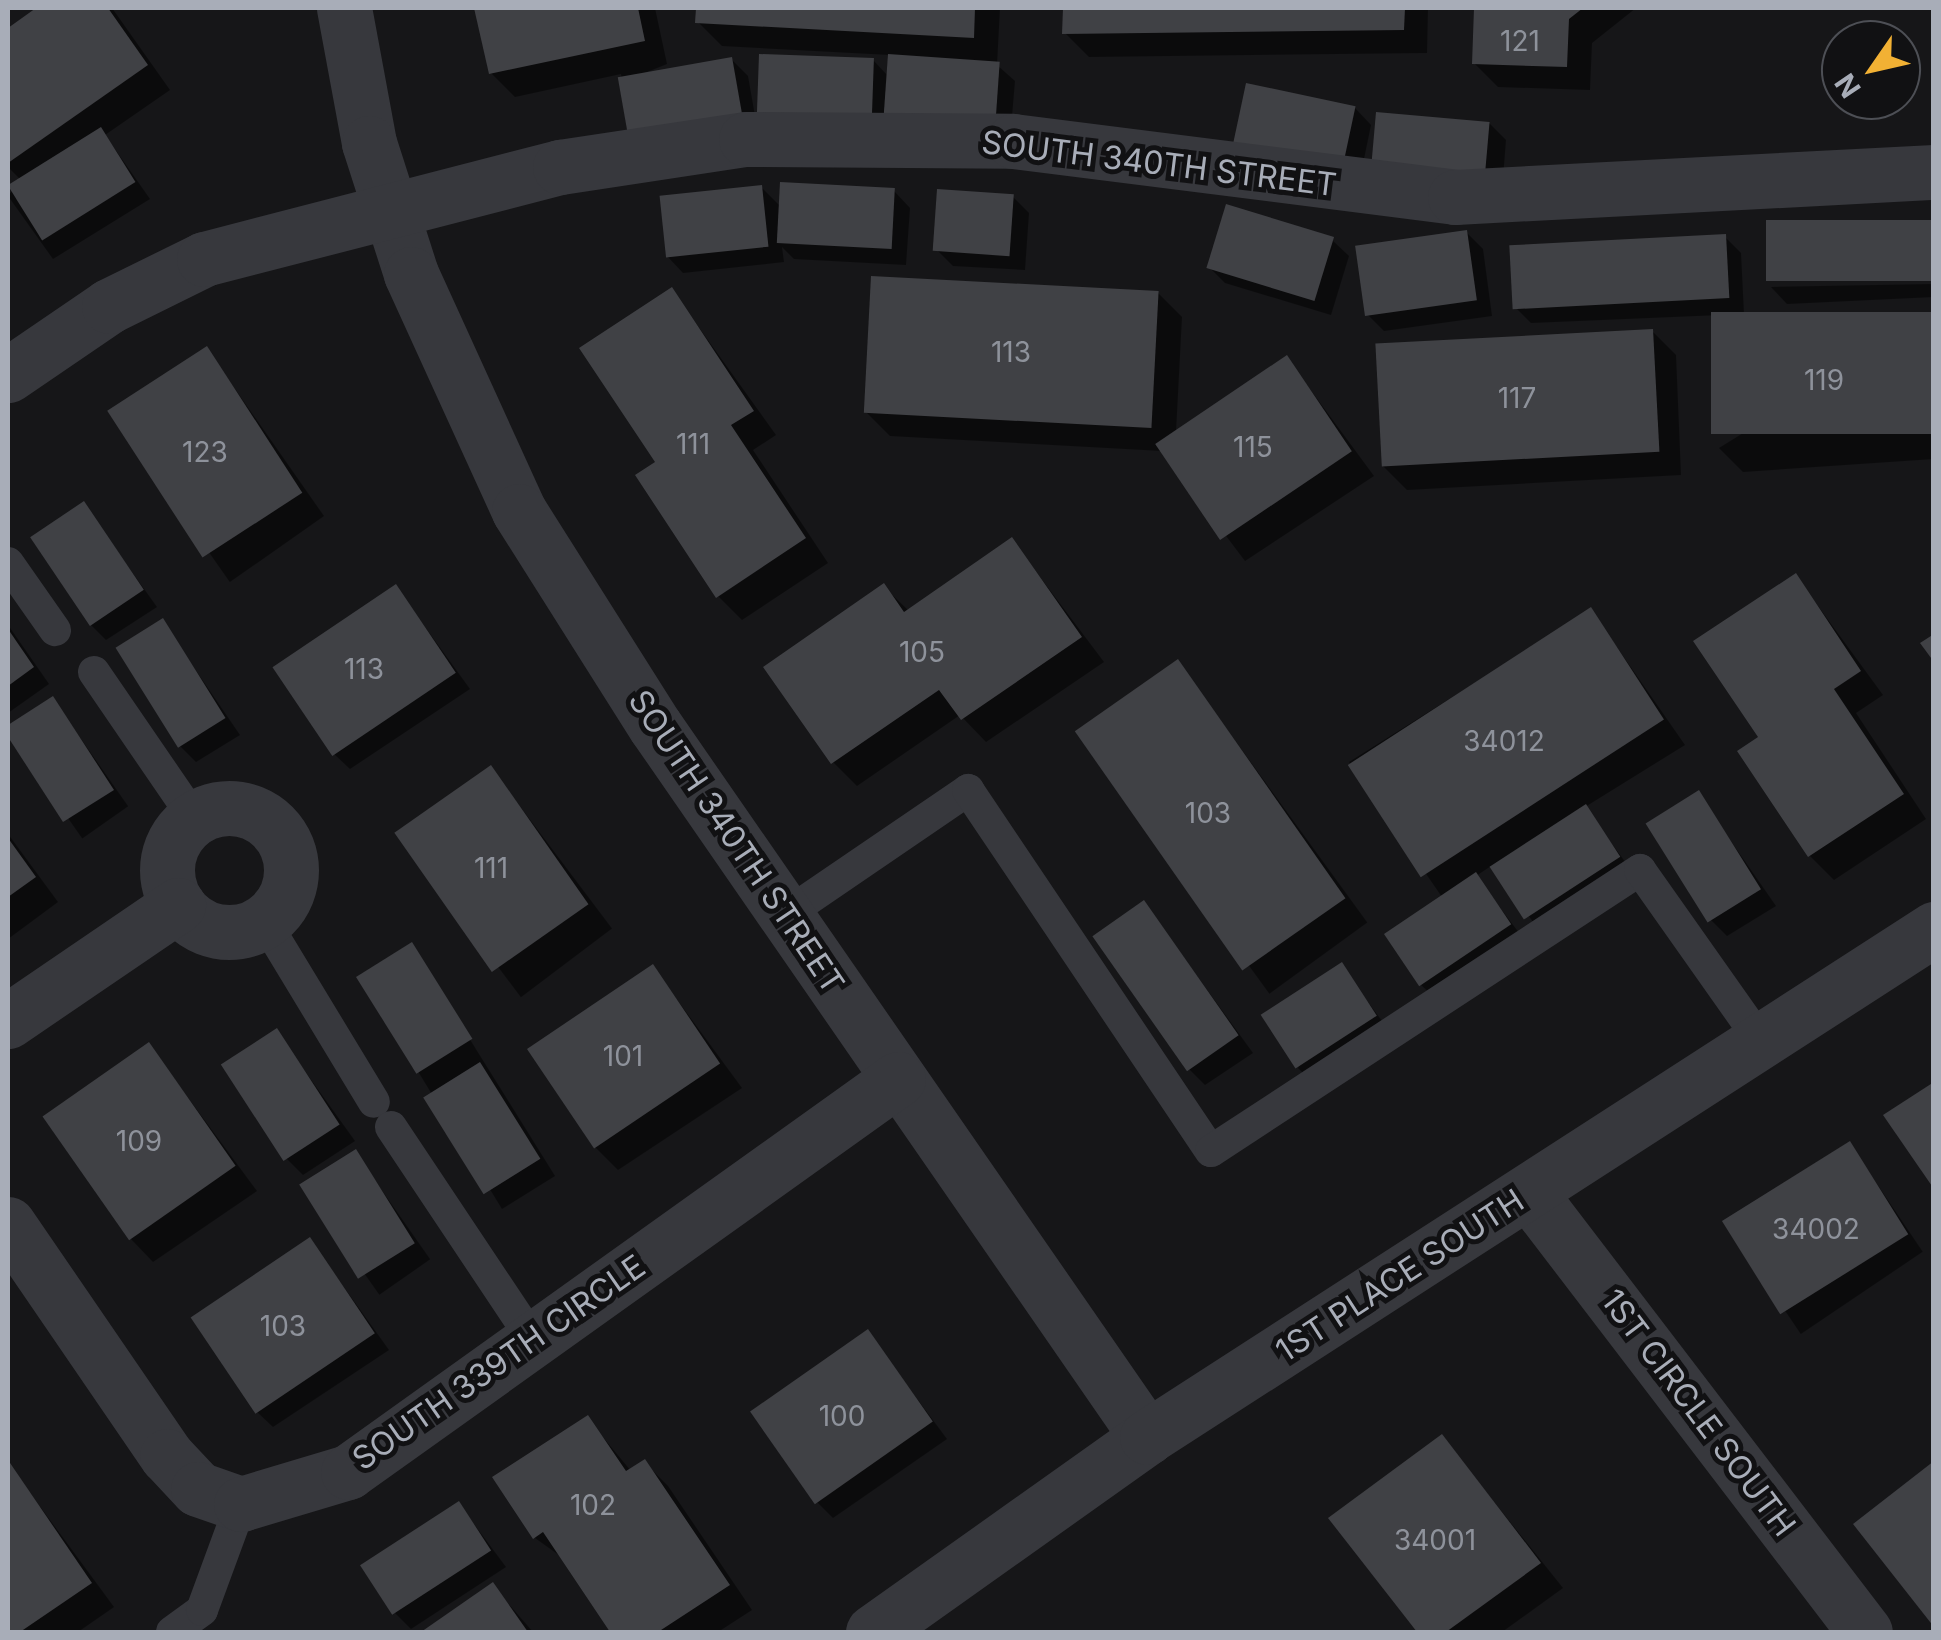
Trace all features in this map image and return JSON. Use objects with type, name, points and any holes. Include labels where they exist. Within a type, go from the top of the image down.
[{"type":"street","name":"SOUTH 340TH STREET","points":[[344,8],[390,210],[439,350],[519,511],[785,915],[1148,1437]]},
{"type":"street","name":"SOUTH 340TH STREET","points":[[390,210],[666,147],[822,136],[1013,141],[1456,197],[1934,172]]},
{"type":"street","points":[[8,375],[109,306],[204,259],[390,210]]},
{"type":"street","points":[[241,808],[281,834],[291,882],[265,922],[218,932],[178,905],[167,858],[194,818],[241,808]]},
{"type":"street","points":[[8,1022],[178,905]]},
{"type":"street","name":"1ST PLACE SOUTH","points":[[874,1632],[1148,1437],[1934,930]]},
{"type":"street","name":"SOUTH 339TH CIRCLE","points":[[241,1504],[348,1472],[898,1079]]},
{"type":"street","name":"1ST CIRCLE SOUTH","points":[[1530,1194],[1865,1632]]},
{"type":"street","points":[[8,1224],[167,1456],[198,1489],[241,1504]]},
{"type":"lane","points":[[8,563],[55,630]]},
{"type":"lane","points":[[94,672],[194,818]]},
{"type":"lane","points":[[785,915],[968,790],[1211,1151],[1640,870],[1760,1040]]},
{"type":"lane","points":[[265,922],[382,1114],[533,1340]]},
{"type":"lane","points":[[172,1632],[202,1610],[241,1504]]},
{"type":"building","points":[[36,8],[108,8],[148,65],[8,163],[8,28]]},
{"type":"building","points":[[474,8],[638,8],[645,41],[489,74]]},
{"type":"building","points":[[696,8],[975,8],[974,38],[695,23]]},
{"type":"building","points":[[1063,8],[1405,8],[1404,30],[1062,34]]},
{"type":"building","points":[[1474,8],[1583,8],[1569,19],[1567,67],[1472,64]]},
{"type":"building","points":[[759,54],[874,58],[872,118],[757,114]]},
{"type":"building","points":[[888,54],[1000,62],[995,124],[884,116]]},
{"type":"building","points":[[732,57],[743,117],[628,137],[618,77]]},
{"type":"building","points":[[1246,83],[1356,106],[1341,173],[1232,150]]},
{"type":"building","points":[[1376,112],[1490,122],[1484,188],[1370,178]]},
{"type":"building","points":[[101,127],[135,182],[42,240],[8,185]]},
{"type":"building","points":[[780,182],[895,188],[892,249],[777,243]]},
{"type":"building","points":[[762,185],[768,247],[666,257],[660,196]]},
{"type":"building","points":[[937,189],[1014,194],[1009,256],[933,251]]},
{"type":"building","points":[[1226,204],[1334,237],[1314,301],[1206,268]]},
{"type":"building","points":[[1766,220],[1934,220],[1934,281],[1766,281]]},
{"type":"building","points":[[1467,230],[1477,300],[1365,316],[1355,246]]},
{"type":"building","points":[[1726,234],[1729,298],[1513,309],[1509,245]]},
{"type":"building","points":[[871,276],[1159,291],[1151,428],[864,413]]},
{"type":"building","points":[[672,287],[754,411],[731,425],[806,538],[716,598],[635,475],[655,462],[579,348]]},
{"type":"building","points":[[1711,312],[1934,312],[1934,434],[1711,434]]},
{"type":"building","points":[[1653,329],[1659,452],[1382,466],[1375,344]]},
{"type":"building","points":[[207,346],[302,493],[203,558],[107,411]]},
{"type":"building","points":[[1287,355],[1352,451],[1220,540],[1155,444]]},
{"type":"building","points":[[84,501],[144,590],[90,626],[30,537]]},
{"type":"building","points":[[1012,537],[1082,637],[961,720],[939,690],[831,764],[763,667],[884,583],[904,612]]},
{"type":"building","points":[[1796,573],[1861,671],[1834,689],[1904,794],[1808,857],[1737,751],[1758,737],[1693,641]]},
{"type":"building","points":[[396,584],[456,673],[332,756],[272,667]]},
{"type":"building","points":[[1591,607],[1664,719],[1421,877],[1348,765]]},
{"type":"building","points":[[163,618],[226,718],[178,748],[116,648]]},
{"type":"building","points":[[8,629],[34,667],[8,686]]},
{"type":"building","points":[[1934,634],[1934,662],[1920,643]]},
{"type":"building","points":[[1178,659],[1345,898],[1242,970],[1075,731]]},
{"type":"building","points":[[53,696],[114,790],[63,822],[8,737],[8,725]]},
{"type":"building","points":[[491,765],[589,904],[492,972],[394,833]]},
{"type":"building","points":[[1699,790],[1761,889],[1708,923],[1646,823]]},
{"type":"building","points":[[1586,804],[1620,857],[1524,919],[1490,867]]},
{"type":"building","points":[[8,838],[36,877],[8,897]]},
{"type":"building","points":[[1476,872],[1511,924],[1419,986],[1384,934]]},
{"type":"building","points":[[1144,900],[1239,1035],[1187,1071],[1092,936]]},
{"type":"building","points":[[412,942],[472,1039],[416,1074],[356,977]]},
{"type":"building","points":[[1342,962],[1377,1016],[1296,1069],[1261,1015]]},
{"type":"building","points":[[653,964],[720,1063],[594,1148],[527,1049]]},
{"type":"building","points":[[277,1028],[340,1124],[283,1161],[221,1064]]},
{"type":"building","points":[[149,1042],[236,1166],[129,1240],[43,1117]]},
{"type":"building","points":[[480,1062],[540,1159],[484,1194],[423,1098]]},
{"type":"building","points":[[1934,1082],[1934,1189],[1883,1115]]},
{"type":"building","points":[[1850,1141],[1908,1234],[1780,1314],[1722,1221]]},
{"type":"building","points":[[356,1149],[415,1243],[358,1279],[299,1185]]},
{"type":"building","points":[[310,1237],[375,1333],[255,1414],[191,1318]]},
{"type":"building","points":[[868,1329],[933,1422],[815,1504],[750,1412]]},
{"type":"building","points":[[588,1415],[626,1471],[645,1459],[730,1585],[658,1632],[610,1632],[543,1532],[533,1539],[492,1477]]},
{"type":"building","points":[[1442,1434],[1541,1563],[1446,1632],[1417,1632],[1328,1518]]},
{"type":"building","points":[[8,1460],[92,1583],[20,1632],[8,1632]]},
{"type":"building","points":[[1934,1461],[1934,1627],[1853,1524]]},
{"type":"building","points":[[459,1501],[491,1550],[392,1615],[360,1565]]},
{"type":"building","points":[[493,1582],[528,1632],[421,1632]]}]
